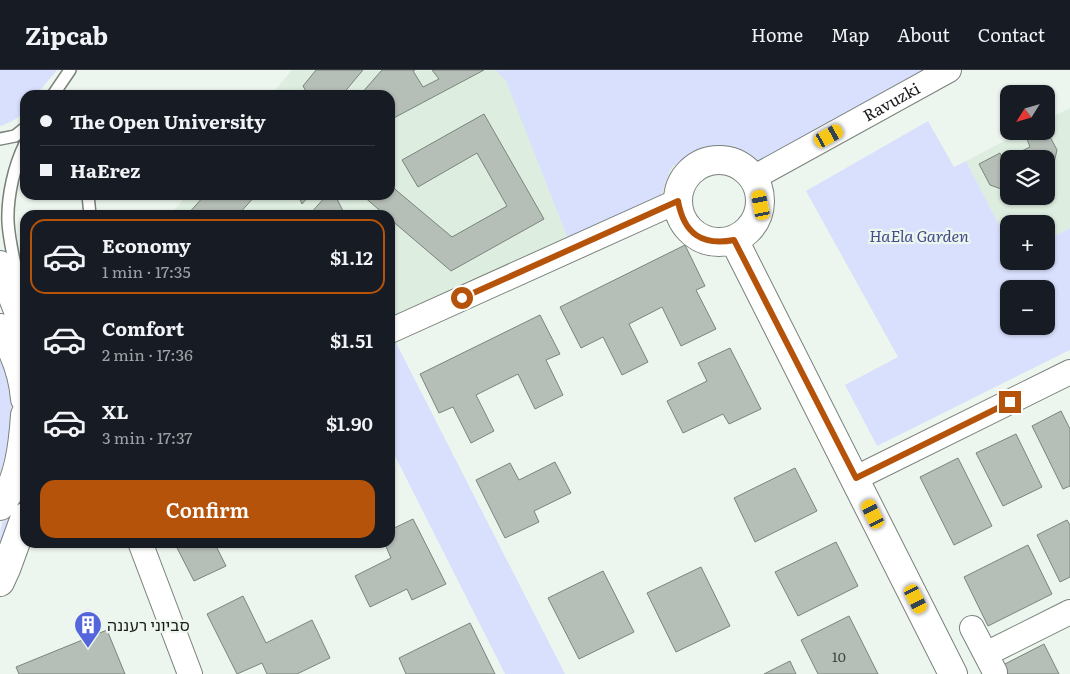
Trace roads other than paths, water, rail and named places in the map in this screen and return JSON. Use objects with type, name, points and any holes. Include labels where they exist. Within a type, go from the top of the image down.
[{"type":"main road","points":[[715,160],[729,161],[743,168],[753,178],[758,189],[761,205],[757,219],[747,232],[734,240],[720,242],[706,240],[696,235],[687,227],[681,215],[678,201],[681,187],[689,173],[701,164],[715,160]]},
{"type":"main road","points":[[734,240],[856,478],[953,674]]},
{"type":"main road","points":[[0,264],[20,315]]},
{"type":"main road","points":[[0,328],[12,347],[20,370]]},
{"type":"main road","points":[[0,506],[6,499],[20,457]]},
{"type":"main road","points":[[0,582],[20,531]]},
{"type":"street","name":"Ravuzki","points":[[753,178],[949,70]]},
{"type":"street","points":[[395,329],[678,201]]},
{"type":"street","points":[[856,478],[1070,372]]},
{"type":"street","points":[[142,548],[190,674]]},
{"type":"street","points":[[972,628],[990,663],[1070,612]]},
{"type":"lane","points":[[56,90],[70,70]]},
{"type":"lane","points":[[0,140],[15,136],[20,132]]},
{"type":"lane","points":[[20,154],[11,190],[8,222],[20,287]]},
{"type":"place","name":"סביוני רעננה","points":[[88,649]]},
{"type":"park label","name":"HaEla Garden","points":[[919,236]]}]
